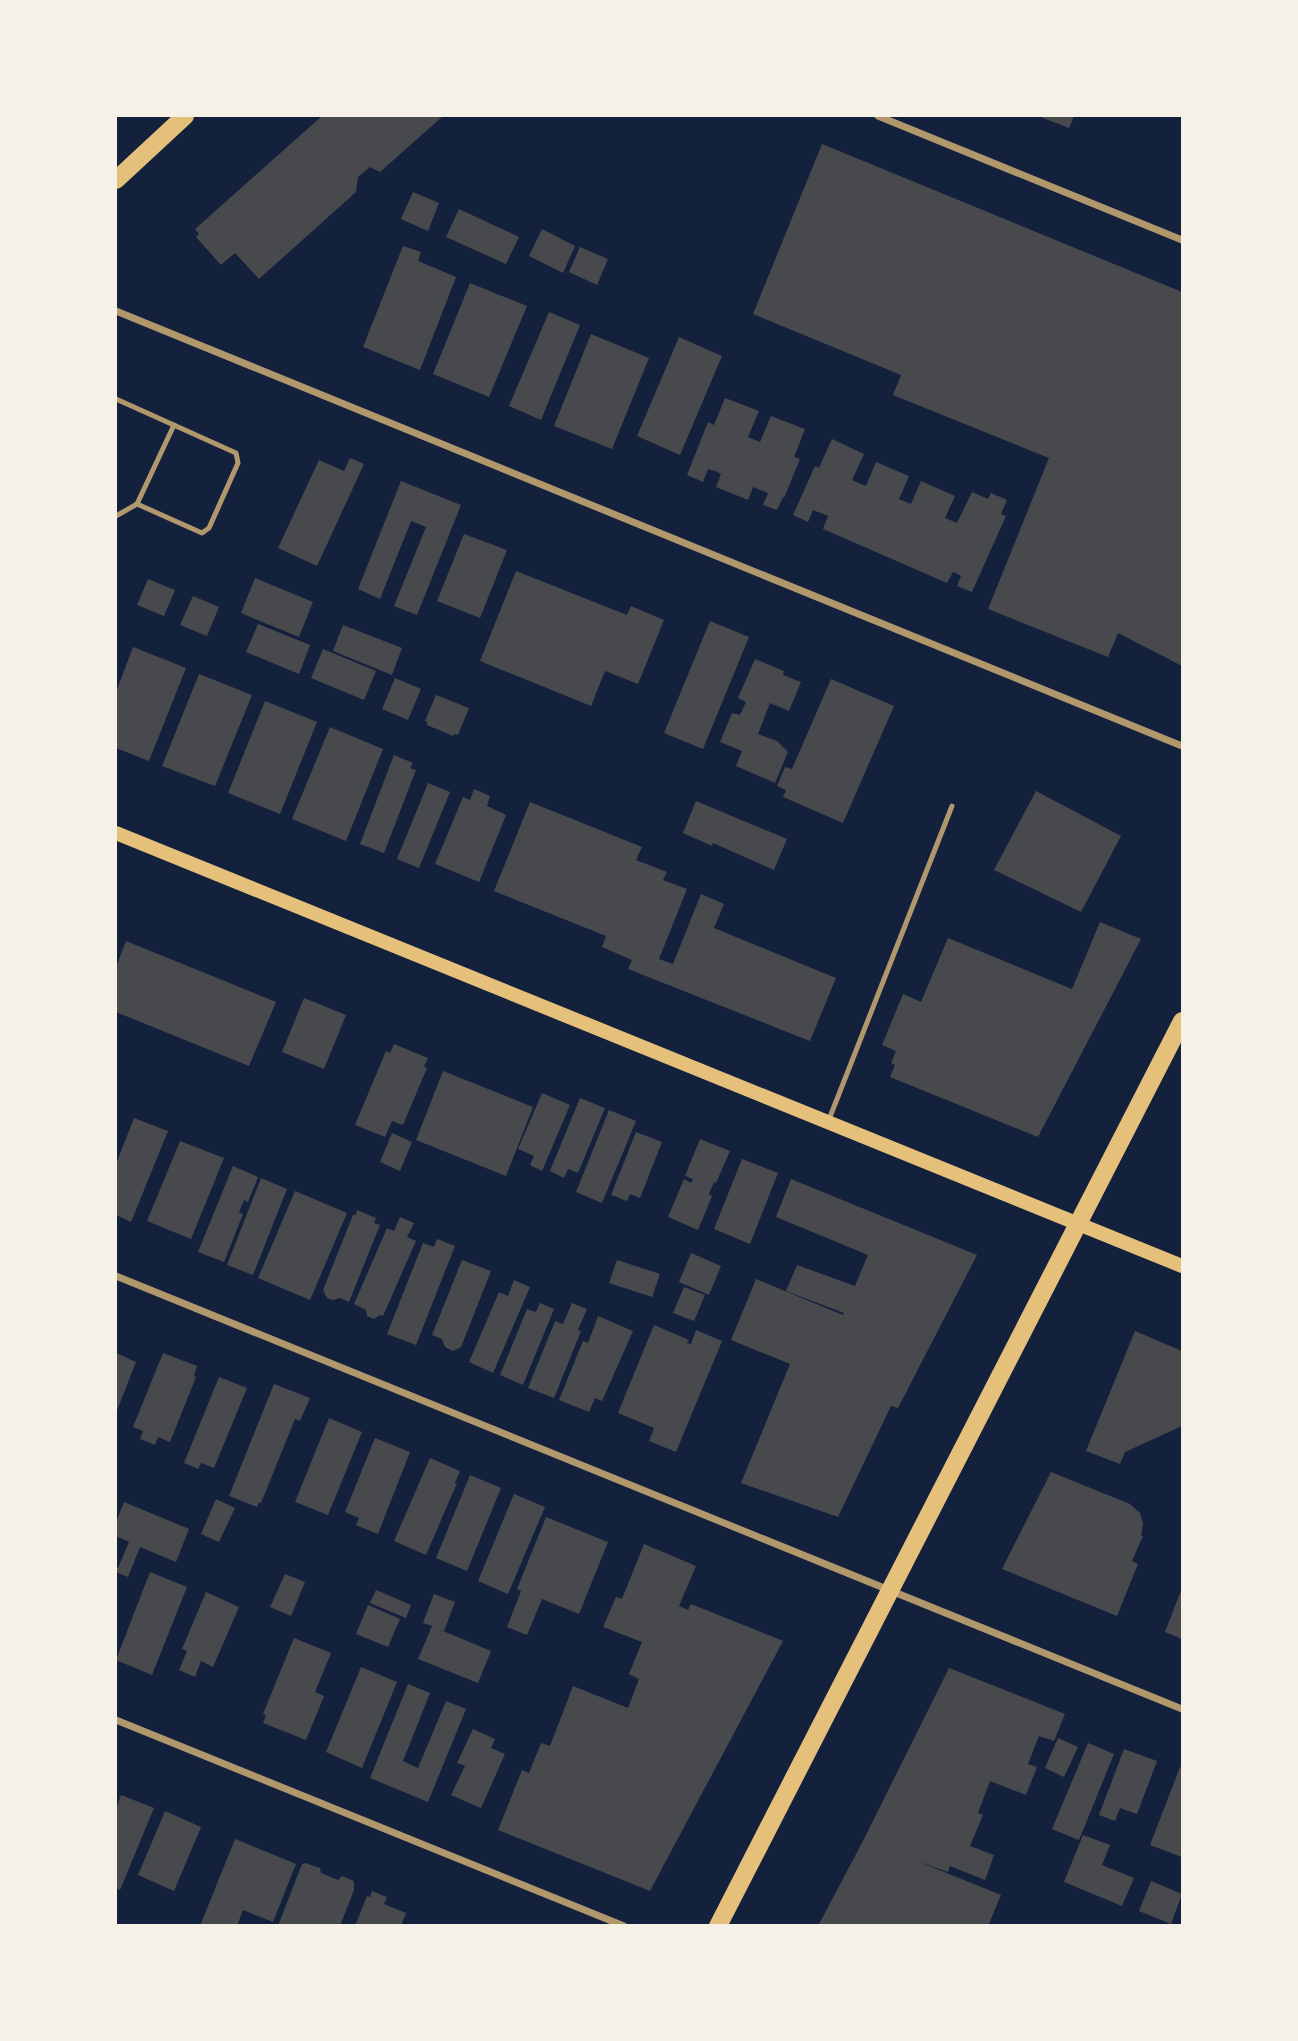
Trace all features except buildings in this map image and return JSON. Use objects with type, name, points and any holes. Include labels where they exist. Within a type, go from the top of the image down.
[{"type":"main road","points":[[116,180],[185,116]]},
{"type":"main road","points":[[116,833],[1182,1266]]},
{"type":"main road","points":[[718,1926],[1182,1021]]},
{"type":"street","points":[[878,116],[1182,240]]},
{"type":"street","points":[[116,311],[1182,746]]},
{"type":"street","points":[[116,1276],[1182,1709]]},
{"type":"street","points":[[116,1720],[624,1926]]},
{"type":"lane","points":[[116,399],[236,453],[238,463],[209,528],[202,533],[136,504]]},
{"type":"lane","points":[[116,516],[136,504],[174,425]]},
{"type":"lane","points":[[828,1122],[952,806]]}]
